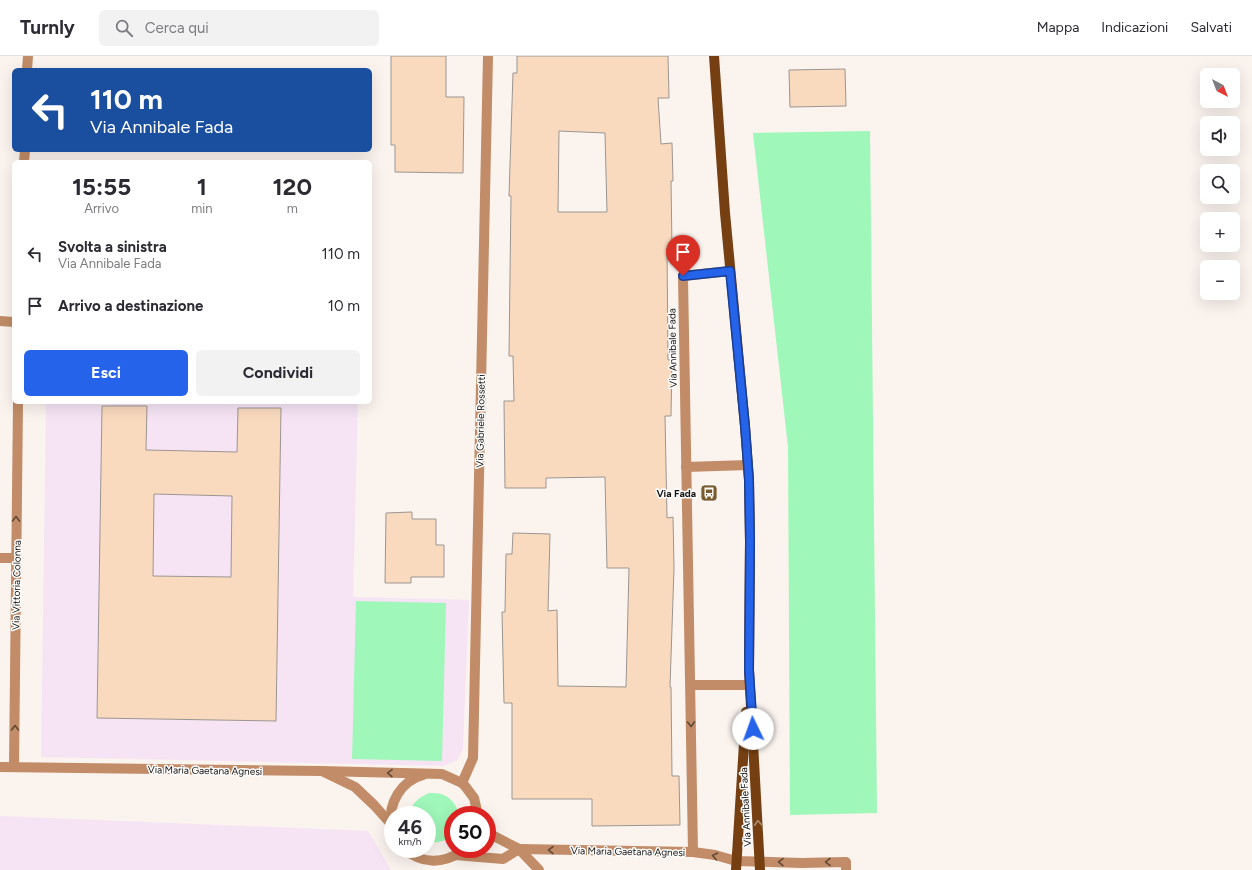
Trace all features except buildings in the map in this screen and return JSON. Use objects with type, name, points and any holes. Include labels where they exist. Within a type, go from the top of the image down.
[{"type":"main road","name":"Via Annibale Fada","points":[[714,56],[724,213],[748,465],[750,541],[749,670],[736,866]]},
{"type":"main road","name":"Via Annibale Fada","points":[[749,670],[760,866]]},
{"type":"street","points":[[27,68],[28,56]]},
{"type":"street","name":"Via Gabriele Rossetti","points":[[462,783],[473,758],[488,56]]},
{"type":"street","name":"Via Annibale Fada","points":[[693,852],[683,276],[730,271]]},
{"type":"street","points":[[0,321],[12,322]]},
{"type":"street","name":"Via Vittoria Colonna","points":[[14,768],[18,404]]},
{"type":"street","points":[[686,467],[748,465]]},
{"type":"street","points":[[0,558],[16,558]]},
{"type":"street","points":[[690,685],[748,685]]},
{"type":"street","name":"Via Maria Gaetana Agnesi","points":[[0,767],[321,771],[355,787],[374,804],[384,817]]},
{"type":"street","points":[[321,771],[442,774],[462,783],[474,798],[476,806]]},
{"type":"street","points":[[392,806],[397,795],[405,785],[416,777],[429,774]]},
{"type":"street","name":"Via Maria Gaetana Agnesi","points":[[496,837],[519,849],[539,870]]},
{"type":"street","points":[[491,858],[503,859],[519,849]]},
{"type":"street","name":"Via Maria Gaetana Agnesi","points":[[519,849],[693,852],[715,855],[736,866],[846,862],[846,870]]},
{"type":"street","points":[[418,858],[432,861],[449,858]]},
{"type":"shaded area","points":[[46,404],[358,404],[353,597],[469,600],[463,749],[457,760],[444,766],[41,757]]},
{"type":"shaded area","points":[[0,816],[368,831],[391,870],[0,870]]},
{"type":"green space","points":[[870,131],[877,813],[790,815],[788,447],[753,133]]},
{"type":"green space","points":[[356,601],[446,603],[442,761],[352,759]]},
{"type":"green space","points":[[429,793],[440,794],[444,795],[455,805],[444,806],[444,840],[436,842],[436,806],[413,806],[416,801]]},
{"type":"place","name":"Via Fada","points":[[709,493]]},
{"type":"route","points":[[683,276],[730,271],[749,480],[749,670],[753,729]]}]
